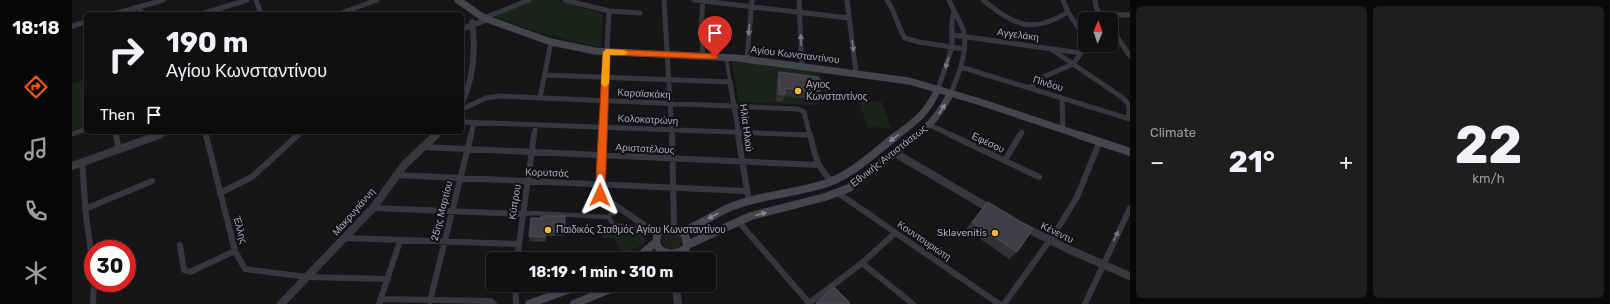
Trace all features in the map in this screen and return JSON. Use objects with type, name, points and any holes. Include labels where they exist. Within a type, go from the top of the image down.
[{"type":"main road","name":"Αγίου Κωνσταντίνου","points":[[458,0],[486,18],[551,42],[586,50],[747,59],[909,81],[951,93],[1130,152]]},
{"type":"main road","name":"Εθνικής Αντιστάσεως","points":[[682,232],[726,209],[749,202],[801,191],[843,176],[920,118],[931,104],[938,89]]},
{"type":"main road","name":"Εθνικής Αντιστάσεως","points":[[687,245],[738,221],[838,193],[860,181],[930,125],[941,111],[951,93]]},
{"type":"main road","points":[[643,252],[666,227],[674,227],[682,232],[687,239],[687,245],[684,250],[680,252]]},
{"type":"main road","points":[[656,238],[660,250],[663,252]]},
{"type":"main road","points":[[529,304],[562,292]]},
{"type":"main road","points":[[574,304],[603,292]]},
{"type":"street","points":[[120,12],[163,0]]},
{"type":"street","points":[[208,12],[247,0]]},
{"type":"street","points":[[256,0],[260,12]]},
{"type":"street","points":[[347,12],[377,0]]},
{"type":"street","points":[[464,26],[529,0]]},
{"type":"street","points":[[565,0],[609,12],[640,13]]},
{"type":"street","points":[[664,0],[673,159],[674,227]]},
{"type":"street","points":[[694,0],[849,18]]},
{"type":"street","points":[[702,0],[701,27],[703,56]]},
{"type":"street","points":[[747,59],[752,0]]},
{"type":"street","points":[[799,0],[802,66]]},
{"type":"street","points":[[847,0],[856,73]]},
{"type":"street","points":[[887,0],[894,10],[903,36],[915,41],[964,49]]},
{"type":"street","name":"Εθνικής Αντιστάσεως","points":[[948,0],[959,20],[964,36],[964,49],[961,67],[951,93]]},
{"type":"street","points":[[983,0],[1008,19],[1022,24],[1043,24],[1058,19],[1068,12]]},
{"type":"street","points":[[1063,0],[1068,12],[1078,27]]},
{"type":"street","points":[[1095,0],[1098,12]]},
{"type":"street","points":[[140,6],[141,12]]},
{"type":"street","points":[[609,12],[602,127],[600,195],[656,238]]},
{"type":"street","name":"Εθνικής Αντιστάσεως","points":[[938,89],[952,47],[953,35],[950,18],[954,12]]},
{"type":"street","points":[[1118,15],[1130,15]]},
{"type":"street","points":[[72,26],[84,23]]},
{"type":"street","points":[[464,99],[469,90],[472,77],[474,44],[472,24]]},
{"type":"street","name":"Αγγελάκη","points":[[953,35],[1081,53]]},
{"type":"street","points":[[1118,39],[1130,56]]},
{"type":"street","points":[[540,98],[551,42]]},
{"type":"street","points":[[1050,48],[1123,98],[1129,104],[1130,118]]},
{"type":"street","points":[[1031,88],[1036,80],[1073,64],[1081,53]]},
{"type":"street","name":"Ηλία Ηλιού","points":[[726,57],[749,202]]},
{"type":"street","name":"Πίνδου","points":[[961,67],[1130,118]]},
{"type":"street","points":[[544,75],[730,82]]},
{"type":"street","name":"Καραϊσκάκη","points":[[464,108],[493,96],[798,109],[804,112],[810,135]]},
{"type":"street","points":[[1062,98],[1063,129]]},
{"type":"street","name":"Κολοκοτρώνη","points":[[464,122],[810,135]]},
{"type":"street","name":"25ης Μαρτίου","points":[[429,303],[474,122]]},
{"type":"street","name":"Κύπρου","points":[[517,252],[536,124]]},
{"type":"street","name":"Εφέσου","points":[[930,125],[1039,177]]},
{"type":"street","points":[[72,134],[84,130]]},
{"type":"street","points":[[1004,160],[1022,132]]},
{"type":"street","points":[[115,134],[119,150]]},
{"type":"street","points":[[72,166],[162,134]]},
{"type":"street","name":"Έλλης","points":[[205,134],[235,251],[241,265],[247,270],[307,277]]},
{"type":"street","points":[[220,193],[252,177],[299,134]]},
{"type":"street","name":"Μακρυγιάννη","points":[[281,304],[373,208],[405,164],[437,134]]},
{"type":"street","points":[[810,135],[818,165],[823,173],[832,181]]},
{"type":"street","points":[[1004,304],[1077,197],[1100,141]]},
{"type":"street","name":"Αριστοτέλους","points":[[423,147],[818,165]]},
{"type":"street","points":[[896,153],[997,213]]},
{"type":"street","points":[[82,162],[85,208],[89,240]]},
{"type":"street","name":"Κορυτσάς","points":[[396,175],[747,191]]},
{"type":"street","points":[[85,208],[152,181]]},
{"type":"street","name":"Κουντουριώτη","points":[[838,193],[999,304]]},
{"type":"street","points":[[373,208],[608,217],[618,208]]},
{"type":"street","points":[[1085,304],[1102,264],[1130,208]]},
{"type":"street","points":[[608,217],[614,225],[636,228]]},
{"type":"street","points":[[738,221],[809,304],[862,263],[895,233]]},
{"type":"street","name":"Κένεντυ","points":[[1018,224],[1049,240],[1130,276]]},
{"type":"street","points":[[345,238],[518,244]]},
{"type":"street","points":[[400,241],[380,302],[429,303],[491,301],[494,304]]},
{"type":"street","points":[[180,245],[184,270],[190,272],[235,251]]},
{"type":"street","points":[[862,263],[913,304]]},
{"type":"street","points":[[307,277],[388,279]]},
{"type":"street","points":[[93,304],[94,292]]},
{"type":"street","points":[[515,292],[516,304]]},
{"type":"street","points":[[677,292],[678,304]]},
{"type":"shaded area","points":[[534,0],[558,0],[603,14],[601,47],[559,38],[492,16]]},
{"type":"shaded area","points":[[732,62],[765,64],[818,71],[829,90],[825,99],[814,105],[739,102]]},
{"type":"shaded area","points":[[84,80],[84,126],[72,130],[72,83]]},
{"type":"shaded area","points":[[859,101],[882,102],[891,128],[867,127]]},
{"type":"shaded area","points":[[639,226],[647,232],[644,244],[628,252],[623,252],[613,238],[610,239],[608,237],[604,239],[600,232],[609,228],[632,230]]},
{"type":"shaded area","points":[[672,230],[679,233],[682,240],[679,247],[672,250],[665,247],[662,240],[665,233]]},
{"type":"building","points":[[779,72],[818,77],[823,86],[820,88],[820,91],[817,92],[785,88],[785,94],[779,94]]},
{"type":"building","name":"Sklavenitis","points":[[988,202],[1033,229],[1017,252],[972,222]]},
{"type":"building","name":"Παιδικός Σταθμός Αγίου Κωνσταντίνου","points":[[541,216],[565,216],[564,231],[546,231],[545,237],[529,236],[531,218],[541,218]]},
{"type":"building","points":[[834,287],[850,303],[816,303]]},
{"type":"slow traffic","points":[[605,84],[606,52],[624,53]]},
{"type":"place","name":"Αγιος Κωνσταντίνος","points":[[798,91]]},
{"type":"place","name":"Παιδικός Σταθμός Αγίου Κωνσταντίνου","points":[[548,230]]},
{"type":"place","name":"Sklavenitis","points":[[995,233]]},
{"type":"route","points":[[600,195],[606,52],[715,57]]}]
